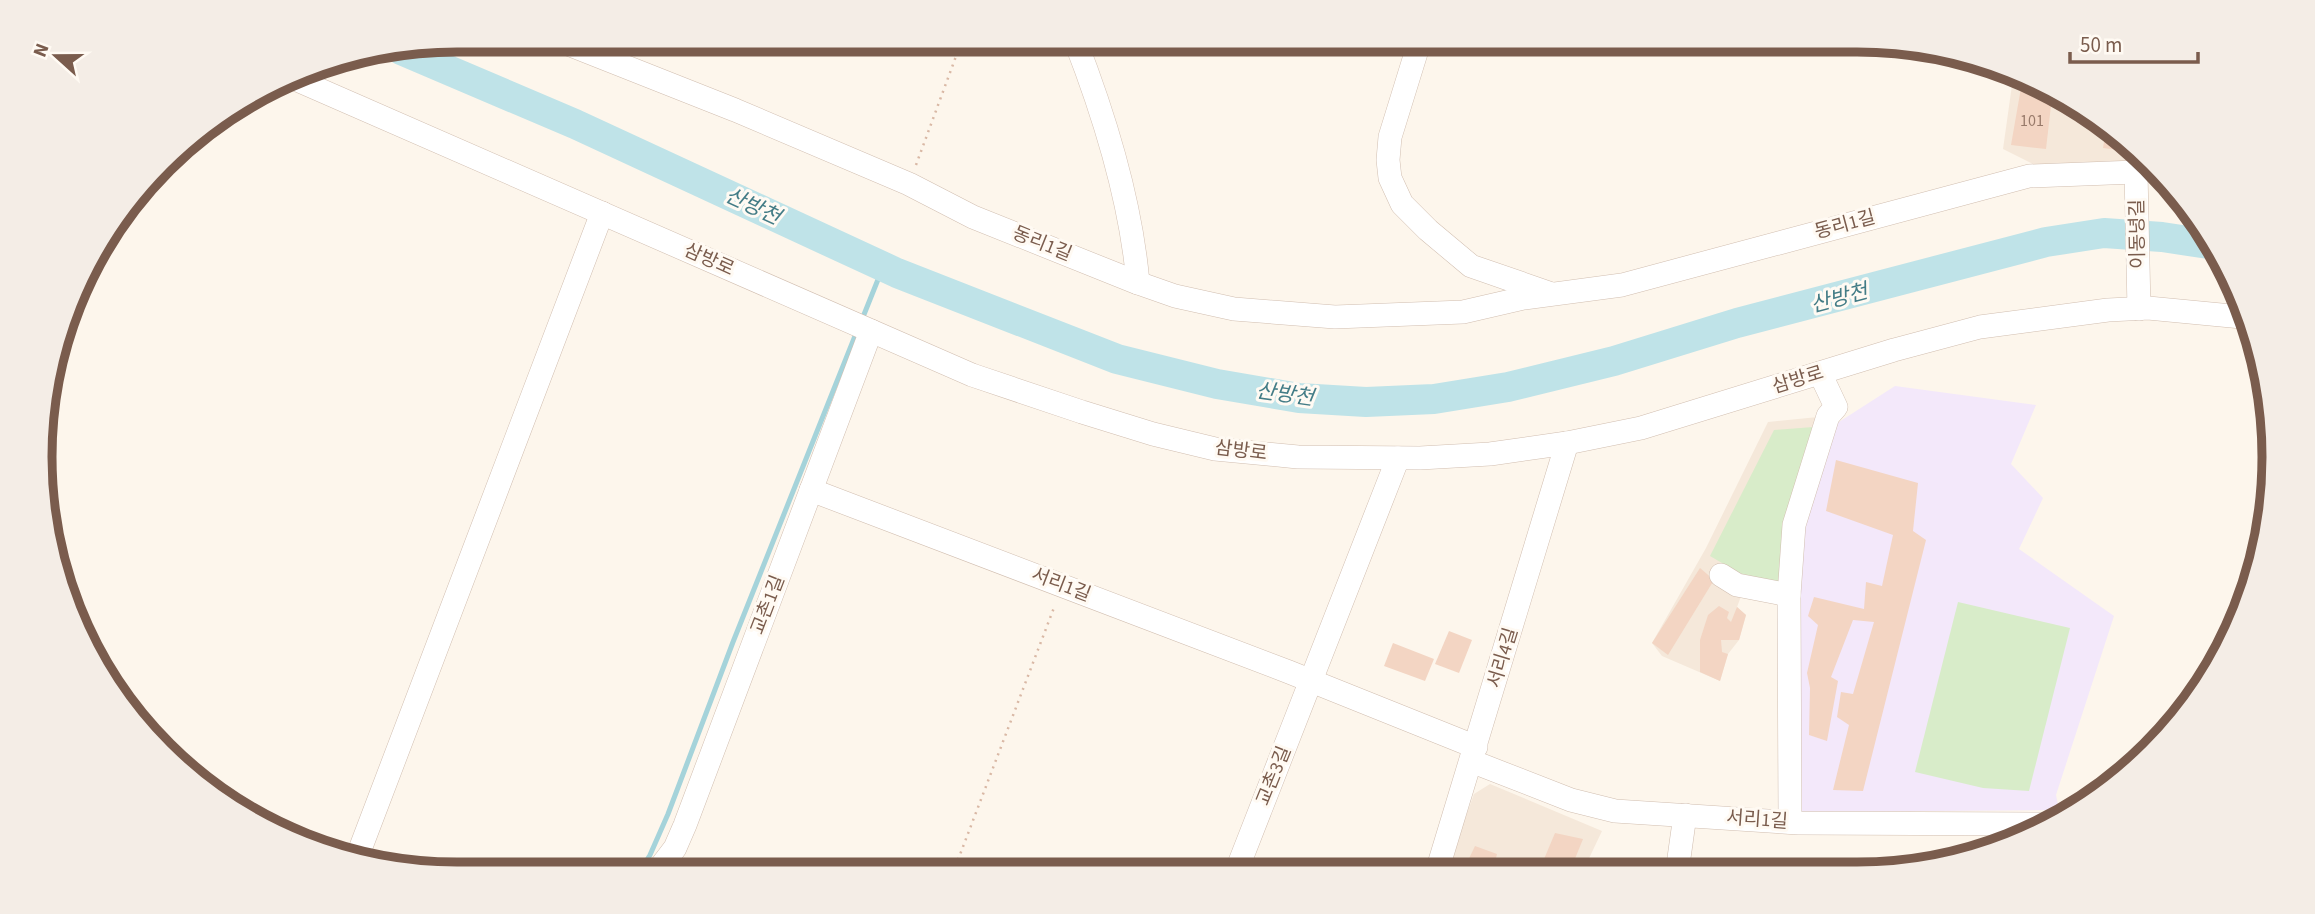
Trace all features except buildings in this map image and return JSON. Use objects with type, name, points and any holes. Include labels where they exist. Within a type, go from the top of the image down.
[{"type":"street","name":"동리1길","points":[[588,52],[735,110],[909,184],[973,217],[1138,283],[1175,296],[1234,309],[1335,317],[1463,312],[1524,298],[1622,285],[2029,176],[2139,167]]},
{"type":"street","points":[[1080,52],[1100,103],[1135,246],[1138,283]]},
{"type":"street","name":"동리1길","points":[[1416,52],[1390,137],[1390,178],[1402,204],[1471,266],[1555,295]]},
{"type":"street","name":"삼방로","points":[[303,83],[972,374],[1082,412],[1202,446],[1298,457],[1398,458],[1490,453],[1567,443],[1641,428],[1980,327],[2108,310],[2139,309],[2237,317]]},
{"type":"street","name":"이동녕길","points":[[2139,167],[2139,309]]},
{"type":"street","points":[[360,850],[602,213]]},
{"type":"street","name":"교촌1길","points":[[664,862],[675,848],[685,825],[811,490],[863,328]]},
{"type":"street","points":[[1790,822],[1789,595],[1794,525],[1828,416],[1836,407],[1820,373]]},
{"type":"street","name":"서리4길","points":[[1440,862],[1567,443]]},
{"type":"street","points":[[1312,681],[1398,458]]},
{"type":"street","name":"서리1길","points":[[811,490],[1312,681],[1571,800],[1615,811],[1790,822],[2029,824]]},
{"type":"street","points":[[1729,587],[1789,595]]},
{"type":"street","name":"교촌3길","points":[[1240,862],[1312,681]]},
{"type":"street","points":[[1678,862],[1685,816]]},
{"type":"path","points":[[909,184],[958,52]]},
{"type":"path","points":[[957,862],[1063,586]]},
{"type":"shaded area","points":[[2012,83],[2083,121],[2138,165],[2136,172],[2037,166],[2003,149]]},
{"type":"shaded area","points":[[1895,386],[2036,405],[2011,464],[2043,498],[2019,549],[2114,616],[2056,795],[2059,808],[2055,810],[1799,812],[1794,567],[1828,429]]},
{"type":"shaded area","points":[[1828,416],[1743,591],[1737,607],[1746,615],[1739,640],[1728,654],[1720,681],[1662,656],[1652,643],[1706,548],[1768,422]]},
{"type":"shaded area","points":[[1490,784],[1602,831],[1587,862],[1449,862],[1474,794]]},
{"type":"green space","points":[[1813,427],[1781,585],[1739,573],[1710,556],[1774,430]]},
{"type":"green space","points":[[1958,602],[2070,628],[2029,791],[1983,788],[1915,772]]},
{"type":"waterway","name":"산방천","points":[[413,55],[575,124],[897,273],[1117,359],[1217,384],[1299,398],[1366,402],[1434,399],[1508,387],[1614,361],[1737,323],[2046,242],[2104,233],[2201,243]]},
{"type":"waterway","points":[[861,322],[883,267]]},
{"type":"waterway","points":[[646,862],[668,814],[733,642],[857,331]]}]
